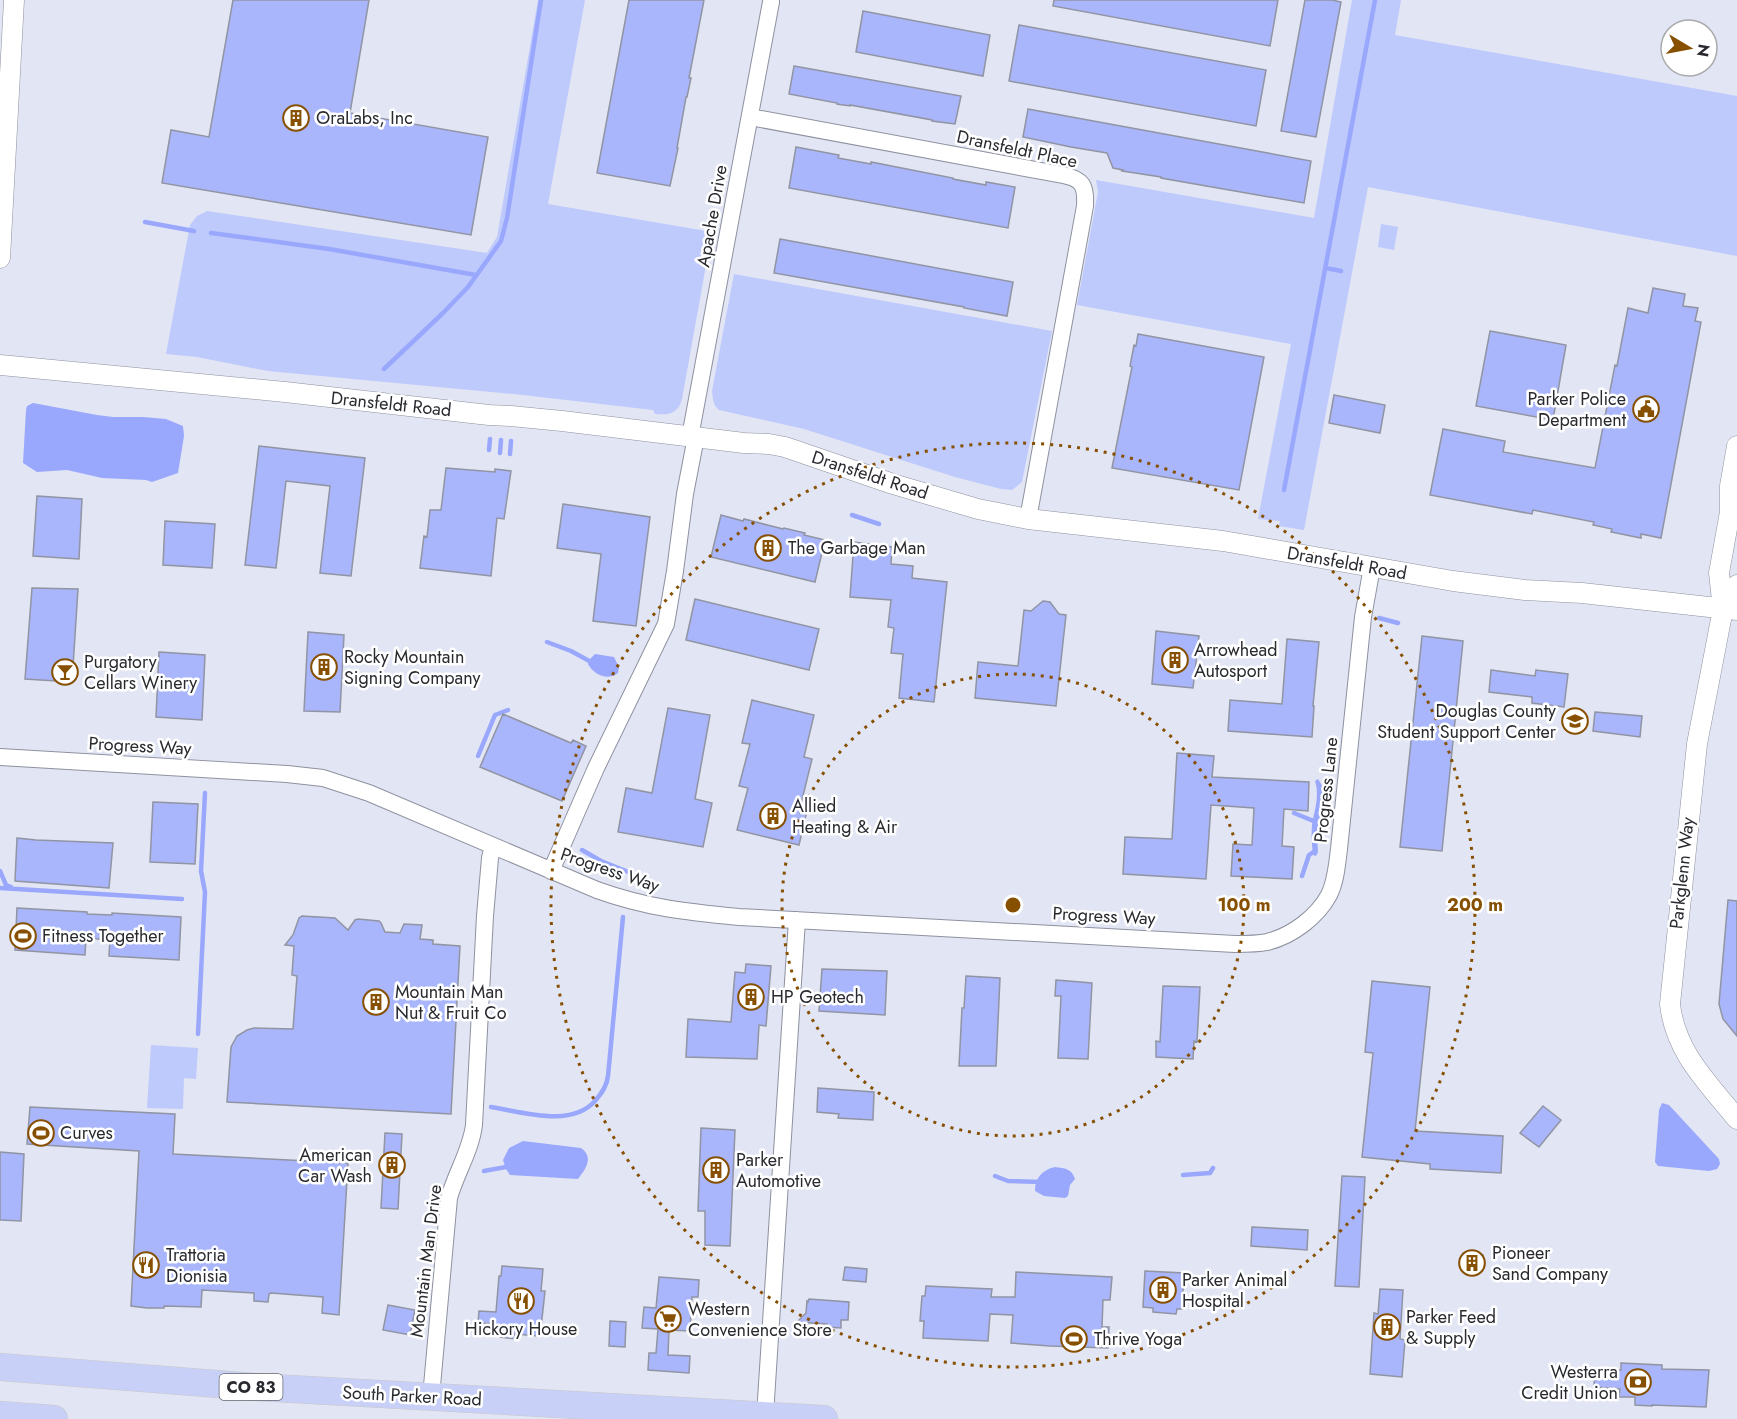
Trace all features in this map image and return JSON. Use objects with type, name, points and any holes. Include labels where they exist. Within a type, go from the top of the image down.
[{"type":"highway","name":"South Parker Road","points":[[0,1367],[245,1387],[824,1419]]},
{"type":"highway","points":[[0,1415],[54,1419]]},
{"type":"street","points":[[0,258],[14,0]]},
{"type":"street","name":"Apache Drive","points":[[551,871],[596,768],[666,624],[693,437],[771,2]]},
{"type":"street","name":"Dransfeldt Place","points":[[750,117],[1063,175],[1080,182],[1085,192],[1085,206],[1028,519]]},
{"type":"street","name":"Dransfeldt Road","points":[[0,365],[769,444],[785,447],[893,484],[978,509],[1028,519],[1223,541],[1473,584],[1730,609]]},
{"type":"street","points":[[1730,609],[1719,573],[1730,512],[1730,486],[1737,446]]},
{"type":"street","name":"Progress Lane","points":[[1224,943],[1257,944],[1269,942],[1287,934],[1303,925],[1319,909],[1333,884],[1342,826],[1363,617],[1372,567]]},
{"type":"street","points":[[1730,609],[1737,585]]},
{"type":"street","name":"Parkglenn Way","points":[[1730,609],[1697,744],[1670,1004],[1675,1032],[1684,1052],[1737,1119]]},
{"type":"street","name":"Progress Way","points":[[0,757],[323,778],[387,800],[551,871],[626,900],[661,909],[739,917],[1224,943]]},
{"type":"street","name":"Mountain Man Drive","points":[[431,1397],[449,1198],[472,1138],[474,1125],[485,916],[493,846]]},
{"type":"street","points":[[765,1416],[797,920]]},
{"type":"shaded area","points":[[538,0],[585,0],[548,204],[712,232],[682,399],[675,411],[669,414],[655,414],[653,410],[514,394],[268,371],[197,357],[166,354],[190,225],[197,216],[207,211],[487,253],[497,237]]},
{"type":"shaded area","points":[[1352,0],[1401,0],[1395,35],[1737,96],[1737,256],[1368,187],[1304,530],[1279,526],[1280,521],[1258,519],[1291,344],[1077,305],[1098,192],[1096,180],[1314,218]]},
{"type":"shaded area","points":[[1381,224],[1398,227],[1394,250],[1378,247]]},
{"type":"shaded area","points":[[734,274],[1052,331],[1022,482],[1012,490],[1001,489],[955,477],[804,429],[719,410],[714,404],[712,391]]},
{"type":"shaded area","points":[[151,1045],[198,1048],[196,1079],[184,1078],[183,1109],[147,1108]]},
{"type":"water","points":[[33,403],[113,417],[166,419],[183,426],[184,436],[178,473],[152,482],[102,478],[67,470],[37,472],[23,463],[26,410],[27,406]]},
{"type":"water","points":[[595,654],[614,657],[619,667],[618,673],[606,677],[594,671],[588,664]]},
{"type":"water","points":[[1318,779],[1323,787],[1316,856],[1313,855],[1312,825],[1317,798],[1315,781]]},
{"type":"water","points":[[1662,1103],[1669,1105],[1719,1159],[1720,1164],[1717,1169],[1709,1171],[1658,1166],[1655,1162],[1659,1110]]},
{"type":"water","points":[[523,1141],[581,1148],[587,1155],[586,1167],[578,1179],[510,1175],[503,1160],[509,1148]]},
{"type":"water","points":[[1055,1167],[1068,1170],[1075,1179],[1065,1198],[1044,1196],[1035,1191],[1040,1175]]},
{"type":"building","name":"OraLabs, Inc","points":[[233,0],[369,0],[350,113],[488,137],[471,235],[162,183],[171,130],[209,137]]},
{"type":"building","points":[[629,0],[704,0],[670,186],[597,173]]},
{"type":"building","points":[[1054,0],[1278,0],[1270,46],[1053,6]]},
{"type":"building","points":[[1305,0],[1341,2],[1316,137],[1281,131]]},
{"type":"building","points":[[863,11],[990,35],[983,76],[856,52]]},
{"type":"building","points":[[1019,25],[1266,70],[1256,126],[1009,81]]},
{"type":"building","points":[[794,66],[961,96],[955,124],[789,94]]},
{"type":"building","points":[[1028,109],[1311,161],[1304,203],[1113,168],[1107,153],[1023,137]]},
{"type":"building","points":[[796,147],[839,155],[838,158],[871,164],[871,162],[986,185],[986,182],[1015,187],[1008,228],[789,188]]},
{"type":"building","points":[[780,239],[1013,282],[1007,316],[774,273]]},
{"type":"building","name":"Parker Police Department","points":[[1653,288],[1685,294],[1683,306],[1698,308],[1695,321],[1701,322],[1661,538],[1641,534],[1641,538],[1611,532],[1612,529],[1593,525],[1594,522],[1533,510],[1532,514],[1430,495],[1443,429],[1505,441],[1503,452],[1595,468],[1628,308],[1648,313]]},
{"type":"building","points":[[1490,331],[1566,345],[1553,420],[1476,406]]},
{"type":"building","points":[[1138,334],[1264,357],[1239,490],[1112,468],[1132,367],[1130,366],[1134,345],[1136,346]]},
{"type":"building","points":[[1334,395],[1385,405],[1380,433],[1329,423]]},
{"type":"building","points":[[259,446],[365,458],[351,576],[320,573],[330,486],[286,481],[276,568],[245,565]]},
{"type":"building","points":[[446,468],[511,471],[504,519],[497,518],[491,576],[420,568],[430,510],[441,510]]},
{"type":"building","points":[[37,496],[82,499],[79,559],[33,556]]},
{"type":"building","points":[[563,504],[650,517],[636,626],[593,621],[601,554],[557,548]]},
{"type":"building","name":"The Garbage Man","points":[[721,515],[805,533],[804,535],[825,540],[815,582],[711,557]]},
{"type":"building","points":[[165,521],[215,524],[212,568],[163,565]]},
{"type":"building","points":[[854,542],[892,547],[891,564],[913,566],[912,578],[947,582],[934,702],[899,698],[903,654],[891,653],[894,628],[888,627],[891,600],[850,597]]},
{"type":"building","points":[[32,588],[78,589],[72,682],[25,679]]},
{"type":"building","points":[[695,599],[819,629],[809,670],[686,640]]},
{"type":"building","points":[[1043,601],[1050,602],[1059,614],[1066,615],[1056,706],[975,698],[978,662],[1018,666],[1024,610],[1031,611]]},
{"type":"building","name":"Arrowhead Autosport","points":[[1156,631],[1199,636],[1193,688],[1152,684]]},
{"type":"building","name":"Rocky Mountain Signing Company","points":[[308,632],[344,635],[340,712],[304,711]]},
{"type":"building","points":[[1422,636],[1463,641],[1442,851],[1400,847]]},
{"type":"building","points":[[1287,639],[1319,642],[1312,737],[1228,731],[1230,700],[1282,704]]},
{"type":"building","points":[[159,652],[205,655],[202,720],[156,717]]},
{"type":"building","points":[[1491,670],[1535,676],[1536,670],[1568,674],[1564,707],[1532,703],[1532,697],[1489,692]]},
{"type":"building","points":[[752,700],[814,715],[804,757],[812,759],[802,800],[809,802],[799,845],[737,830],[748,788],[739,786],[750,744],[742,743]]},
{"type":"building","points":[[668,708],[710,715],[695,799],[712,803],[703,847],[618,832],[626,788],[652,793]]},
{"type":"building","points":[[1595,712],[1642,716],[1640,737],[1593,731]]},
{"type":"building","points":[[503,714],[571,743],[573,740],[586,746],[562,801],[480,767]]},
{"type":"building","points":[[1177,753],[1214,756],[1212,777],[1309,782],[1308,811],[1284,809],[1282,846],[1294,847],[1292,879],[1231,876],[1233,844],[1252,845],[1254,808],[1211,805],[1206,879],[1123,874],[1125,837],[1172,839]]},
{"type":"building","points":[[153,802],[198,804],[195,864],[150,862]]},
{"type":"building","points":[[17,838],[113,843],[109,888],[15,881]]},
{"type":"building","points":[[1728,900],[1737,901],[1737,1036],[1723,1019],[1719,1004]]},
{"type":"building","points":[[17,908],[87,912],[87,914],[181,917],[179,960],[109,956],[110,940],[86,938],[85,955],[15,950]]},
{"type":"building","name":"Mountain Man Nut & Fruit Co","points":[[302,916],[335,918],[348,930],[358,919],[379,921],[385,932],[400,933],[404,924],[422,925],[420,939],[433,940],[433,944],[460,946],[451,1114],[227,1102],[231,1047],[237,1036],[254,1028],[293,1029],[297,976],[292,975],[294,946],[285,945],[293,935],[299,918]]},
{"type":"building","points":[[746,964],[771,966],[766,1026],[759,1025],[757,1059],[686,1057],[688,1019],[731,1022],[735,972],[745,973]]},
{"type":"building","points":[[822,969],[887,971],[885,1015],[819,1011]]},
{"type":"building","points":[[966,976],[1000,978],[996,1066],[959,1066]]},
{"type":"building","points":[[1056,980],[1092,983],[1088,1059],[1058,1058],[1061,996],[1055,996]]},
{"type":"building","points":[[1372,981],[1430,987],[1415,1131],[1503,1136],[1501,1173],[1430,1169],[1430,1164],[1362,1157],[1373,1053],[1365,1052]]},
{"type":"building","points":[[1163,986],[1200,987],[1197,1042],[1194,1041],[1193,1059],[1156,1057],[1156,1041],[1160,1042]]},
{"type":"building","points":[[818,1088],[874,1092],[873,1120],[838,1118],[839,1114],[817,1112]]},
{"type":"building","points":[[1543,1106],[1561,1120],[1539,1147],[1520,1133]]},
{"type":"building","points":[[30,1107],[175,1114],[173,1154],[348,1163],[339,1315],[322,1313],[323,1297],[271,1293],[268,1302],[254,1301],[254,1293],[202,1290],[201,1307],[131,1306],[139,1151],[27,1144]]},
{"type":"building","name":"Parker Automotive","points":[[701,1128],[735,1130],[730,1246],[705,1245],[705,1211],[698,1211]]},
{"type":"building","name":"American Car Wash","points":[[385,1133],[402,1134],[398,1209],[381,1208]]},
{"type":"building","points":[[0,1152],[24,1154],[21,1221],[0,1220]]},
{"type":"building","points":[[1342,1176],[1365,1177],[1359,1287],[1335,1286]]},
{"type":"building","points":[[1252,1227],[1308,1230],[1307,1250],[1251,1246]]},
{"type":"building","name":"Pioneer Sand Company","points":[[1463,1253],[1483,1255],[1482,1271],[1461,1269]]},
{"type":"building","name":"Hickory House","points":[[502,1266],[543,1269],[541,1291],[545,1291],[541,1328],[538,1327],[537,1336],[515,1334],[515,1339],[500,1337],[501,1329],[494,1328],[495,1324],[478,1323],[479,1311],[496,1312]]},
{"type":"building","points":[[845,1267],[867,1269],[866,1282],[843,1280]]},
{"type":"building","name":"Parker Animal Hospital","points":[[1145,1271],[1184,1273],[1182,1309],[1177,1309],[1176,1314],[1153,1312],[1153,1308],[1143,1307]]},
{"type":"building","points":[[1016,1272],[1112,1277],[1110,1300],[1103,1300],[1102,1327],[1109,1327],[1108,1348],[1011,1343],[1013,1315],[990,1314],[988,1341],[923,1338],[924,1321],[920,1321],[922,1296],[925,1296],[926,1286],[992,1289],[991,1297],[1015,1297]]},
{"type":"building","points":[[659,1277],[699,1280],[698,1297],[692,1297],[690,1331],[669,1330],[668,1355],[690,1356],[689,1373],[648,1370],[649,1353],[656,1353],[658,1329],[642,1328],[644,1307],[656,1308]]},
{"type":"building","name":"Parker Feed & Supply","points":[[1380,1289],[1403,1290],[1400,1339],[1405,1340],[1402,1377],[1370,1374],[1374,1313],[1378,1314]]},
{"type":"building","points":[[809,1299],[849,1302],[848,1320],[841,1320],[841,1328],[827,1327],[827,1324],[797,1322],[806,1313]]},
{"type":"building","points":[[388,1305],[415,1310],[410,1335],[383,1330]]},
{"type":"building","points":[[610,1321],[626,1322],[625,1347],[609,1346]]},
{"type":"building","points":[[1621,1363],[1662,1365],[1662,1369],[1709,1370],[1706,1407],[1635,1405],[1635,1397],[1619,1397],[1620,1389],[1594,1387],[1595,1369],[1621,1370]]},
{"type":"waterway","points":[[384,369],[468,287],[501,241],[507,218],[541,0]]},
{"type":"waterway","points":[[1284,490],[1375,0]]},
{"type":"waterway","points":[[145,222],[194,231]]},
{"type":"waterway","points":[[211,233],[329,249],[476,275]]},
{"type":"waterway","points":[[1326,268],[1341,271]]},
{"type":"waterway","points":[[489,450],[490,439]]},
{"type":"waterway","points":[[500,453],[501,440]]},
{"type":"waterway","points":[[510,454],[511,441]]},
{"type":"waterway","points":[[852,515],[879,524]]},
{"type":"waterway","points":[[1379,618],[1398,623]]},
{"type":"waterway","points":[[547,642],[593,663]]},
{"type":"waterway","points":[[478,756],[495,715],[508,710]]},
{"type":"waterway","points":[[198,1034],[205,892],[201,871],[205,793]]},
{"type":"waterway","points":[[1294,813],[1316,822]]},
{"type":"waterway","points":[[582,850],[601,861],[631,873],[631,877]]},
{"type":"waterway","points":[[1302,876],[1309,855],[1315,851]]},
{"type":"waterway","points":[[0,871],[6,885],[11,887]]},
{"type":"waterway","points":[[0,888],[182,899]]},
{"type":"waterway","points":[[491,1107],[546,1116],[560,1116],[585,1109],[602,1092],[608,1076],[623,917]]},
{"type":"waterway","points":[[484,1171],[511,1166]]},
{"type":"waterway","points":[[1183,1175],[1210,1173],[1213,1168]]},
{"type":"waterway","points":[[995,1176],[1008,1181],[1043,1182]]},
{"type":"place","name":"OraLabs, Inc","points":[[296,118]]},
{"type":"place","name":"Parker Police Department","points":[[1646,409]]},
{"type":"place","name":"The Garbage Man","points":[[768,548]]},
{"type":"place","name":"Arrowhead Autosport","points":[[1175,660]]},
{"type":"place","name":"Rocky Mountain Signing Company","points":[[324,667]]},
{"type":"place","name":"Purgatory Cellars Winery","points":[[65,672]]},
{"type":"place","name":"Douglas County Student Support Center","points":[[1575,721]]},
{"type":"place","name":"Allied Heating & Air","points":[[773,816]]},
{"type":"place","name":"Fitness Together","points":[[23,936]]},
{"type":"place","name":"HP Geotech","points":[[751,997]]},
{"type":"place","name":"Mountain Man Nut & Fruit Co","points":[[376,1002]]},
{"type":"place","name":"Curves","points":[[41,1133]]},
{"type":"place","name":"American Car Wash","points":[[392,1165]]},
{"type":"place","name":"Parker Automotive","points":[[716,1170]]},
{"type":"place","name":"Pioneer Sand Company","points":[[1472,1263]]},
{"type":"place","name":"Trattoria Dionisia","points":[[146,1265]]},
{"type":"place","name":"Parker Animal Hospital","points":[[1163,1290]]},
{"type":"place","name":"Hickory House","points":[[521,1301]]},
{"type":"place","name":"Western Convenience Store","points":[[668,1319]]},
{"type":"place","name":"Parker Feed & Supply","points":[[1387,1327]]},
{"type":"place","name":"Thrive Yoga","points":[[1074,1339]]},
{"type":"place","name":"Westerra Credit Union","points":[[1638,1382]]}]
